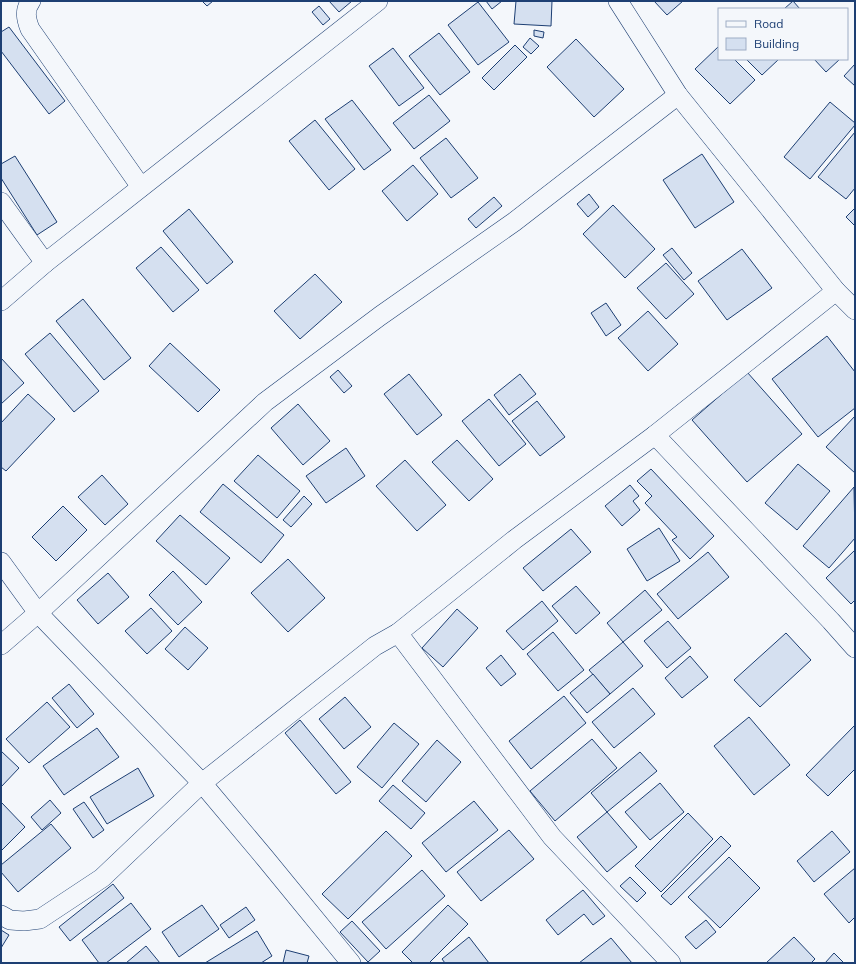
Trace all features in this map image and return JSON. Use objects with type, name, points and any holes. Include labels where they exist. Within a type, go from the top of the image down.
[{"type":"street","points":[[31,1],[29,3],[26,17],[30,29],[141,187]]},
{"type":"street","points":[[1,301],[45,263],[378,1]]},
{"type":"street","points":[[618,1],[678,95],[836,291],[855,310]]},
{"type":"street","points":[[1,645],[38,613],[265,402],[380,316],[514,222],[678,95]]},
{"type":"street","points":[[1,202],[45,263]]},
{"type":"street","points":[[1,915],[10,920],[40,920],[102,878],[116,863],[202,783],[375,646],[398,634],[514,540],[655,435],[836,291]]},
{"type":"street","points":[[655,435],[855,648]]},
{"type":"street","points":[[1,562],[38,613],[202,783],[266,858],[351,963]]},
{"type":"street","points":[[398,634],[552,837],[671,963]]},
{"type":"building","points":[[202,1],[213,1],[207,6]]},
{"type":"building","points":[[329,1],[352,1],[339,12]]},
{"type":"building","points":[[486,1],[502,1],[492,9]]},
{"type":"building","points":[[516,1],[552,1],[551,26],[514,24]]},
{"type":"building","points":[[654,1],[683,1],[667,15]]},
{"type":"building","points":[[793,1],[799,8],[785,8]]},
{"type":"building","points":[[478,2],[509,42],[478,65],[448,25]]},
{"type":"building","points":[[319,6],[330,19],[323,25],[312,12]]},
{"type":"building","points":[[9,27],[65,101],[49,114],[1,51],[1,32]]},
{"type":"building","points":[[534,30],[544,32],[543,38],[534,36]]},
{"type":"building","points":[[439,33],[470,72],[440,95],[409,56]]},
{"type":"building","points":[[530,38],[539,46],[531,54],[523,47]]},
{"type":"building","points":[[576,39],[624,89],[594,117],[547,67]]},
{"type":"building","points":[[515,45],[527,57],[494,90],[482,78]]},
{"type":"building","points":[[718,47],[718,60],[735,60],[755,80],[730,104],[695,69]]},
{"type":"building","points":[[393,48],[424,88],[399,106],[369,66]]},
{"type":"building","points":[[747,60],[778,60],[762,75]]},
{"type":"building","points":[[815,60],[839,60],[826,72]]},
{"type":"building","points":[[855,64],[855,86],[844,76]]},
{"type":"building","points":[[429,95],[450,121],[414,149],[393,123]]},
{"type":"building","points":[[352,100],[391,150],[364,170],[325,119]]},
{"type":"building","points":[[830,102],[855,123],[855,125],[810,179],[784,157]]},
{"type":"building","points":[[315,120],[355,169],[329,190],[289,141]]},
{"type":"building","points":[[855,132],[855,188],[846,199],[818,177]]},
{"type":"building","points":[[446,138],[478,178],[451,198],[420,158]]},
{"type":"building","points":[[702,154],[734,202],[695,228],[663,180]]},
{"type":"building","points":[[15,156],[57,222],[37,235],[1,178],[1,164]]},
{"type":"building","points":[[413,165],[438,194],[407,221],[382,191]]},
{"type":"building","points":[[589,194],[599,207],[588,217],[577,204]]},
{"type":"building","points":[[494,197],[502,206],[476,228],[468,219]]},
{"type":"building","points":[[613,205],[655,249],[625,278],[583,234]]},
{"type":"building","points":[[855,208],[855,226],[846,217]]},
{"type":"building","points":[[189,209],[233,262],[207,284],[163,231]]},
{"type":"building","points":[[161,247],[199,290],[173,312],[136,268]]},
{"type":"building","points":[[672,248],[692,273],[684,280],[663,255]]},
{"type":"building","points":[[742,249],[772,288],[727,320],[698,281]]},
{"type":"building","points":[[666,263],[694,294],[666,319],[637,288]]},
{"type":"building","points":[[315,274],[342,302],[300,339],[274,311]]},
{"type":"building","points":[[83,299],[131,358],[104,380],[56,321]]},
{"type":"building","points":[[606,303],[621,325],[606,336],[591,313]]},
{"type":"building","points":[[648,311],[678,344],[648,371],[618,338]]},
{"type":"building","points":[[50,333],[99,391],[74,412],[25,354]]},
{"type":"building","points":[[827,336],[855,372],[855,408],[818,437],[772,379]]},
{"type":"building","points":[[170,343],[220,390],[198,412],[149,366]]},
{"type":"building","points":[[1,358],[24,383],[1,404]]},
{"type":"building","points":[[338,370],[352,386],[344,393],[330,377]]},
{"type":"building","points":[[747,372],[802,434],[747,482],[692,420]]},
{"type":"building","points":[[409,374],[442,415],[417,435],[384,394]]},
{"type":"building","points":[[520,374],[536,394],[509,415],[494,395]]},
{"type":"building","points":[[28,394],[55,419],[6,471],[1,467],[1,423]]},
{"type":"building","points":[[489,399],[526,444],[499,466],[462,421]]},
{"type":"building","points":[[537,401],[565,437],[540,456],[512,421]]},
{"type":"building","points":[[298,404],[330,441],[303,465],[271,428]]},
{"type":"building","points":[[855,416],[855,473],[826,447]]},
{"type":"building","points":[[457,440],[493,479],[469,501],[432,462]]},
{"type":"building","points":[[346,448],[365,476],[326,503],[306,476]]},
{"type":"building","points":[[258,455],[300,491],[277,518],[234,481]]},
{"type":"building","points":[[405,460],[446,505],[417,531],[376,486]]},
{"type":"building","points":[[798,464],[830,491],[797,530],[765,503]]},
{"type":"building","points":[[651,469],[714,536],[690,559],[672,540],[677,537],[645,503],[652,496],[637,481]]},
{"type":"building","points":[[102,475],[128,504],[105,525],[78,497]]},
{"type":"building","points":[[223,484],[284,535],[261,563],[200,512]]},
{"type":"building","points":[[630,485],[639,496],[633,501],[640,510],[622,526],[605,506]]},
{"type":"building","points":[[854,487],[855,538],[829,568],[803,546]]},
{"type":"building","points":[[304,496],[312,504],[291,527],[283,520]]},
{"type":"building","points":[[63,506],[87,530],[56,561],[32,537]]},
{"type":"building","points":[[180,515],[230,558],[206,585],[156,541]]},
{"type":"building","points":[[659,528],[680,561],[647,581],[627,549]]},
{"type":"building","points":[[571,529],[591,552],[543,591],[523,568]]},
{"type":"building","points":[[855,550],[855,600],[851,604],[826,578]]},
{"type":"building","points":[[708,552],[729,577],[678,619],[657,594]]},
{"type":"building","points":[[288,559],[325,598],[288,632],[251,593]]},
{"type":"building","points":[[173,571],[202,602],[178,625],[149,595]]},
{"type":"building","points":[[108,573],[129,597],[98,624],[77,600]]},
{"type":"building","points":[[576,586],[600,613],[576,634],[552,606]]},
{"type":"building","points":[[645,590],[662,610],[623,642],[607,623]]},
{"type":"building","points":[[542,601],[558,621],[523,650],[506,631]]},
{"type":"building","points":[[151,608],[172,631],[147,654],[125,631]]},
{"type":"building","points":[[457,609],[478,628],[443,667],[422,648]]},
{"type":"building","points":[[668,621],[691,648],[667,668],[644,641]]},
{"type":"building","points":[[185,627],[208,648],[188,670],[165,649]]},
{"type":"building","points":[[553,632],[584,670],[558,691],[527,654]]},
{"type":"building","points":[[786,633],[811,660],[760,707],[734,680]]},
{"type":"building","points":[[623,642],[643,666],[610,694],[589,670]]},
{"type":"building","points":[[501,655],[516,674],[501,686],[486,668]]},
{"type":"building","points":[[690,656],[708,677],[682,698],[665,678]]},
{"type":"building","points":[[593,674],[610,694],[587,713],[570,693]]},
{"type":"building","points":[[69,684],[94,714],[77,728],[52,698]]},
{"type":"building","points":[[633,688],[655,714],[614,748],[592,722]]},
{"type":"building","points":[[564,696],[586,723],[531,769],[509,741]]},
{"type":"building","points":[[345,697],[371,727],[344,749],[319,719]]},
{"type":"building","points":[[47,702],[70,727],[29,763],[6,739]]},
{"type":"building","points":[[749,717],[790,765],[754,795],[714,746]]},
{"type":"building","points":[[300,720],[351,782],[336,794],[285,733]]},
{"type":"building","points":[[394,723],[419,744],[382,788],[357,767]]},
{"type":"building","points":[[855,725],[855,769],[828,796],[806,775]]},
{"type":"building","points":[[97,728],[119,757],[64,795],[43,766]]},
{"type":"building","points":[[592,739],[617,768],[555,821],[530,791]]},
{"type":"building","points":[[437,740],[461,762],[426,802],[402,781]]},
{"type":"building","points":[[1,751],[19,768],[1,787]]},
{"type":"building","points":[[640,752],[657,771],[607,812],[591,793]]},
{"type":"building","points":[[138,768],[154,796],[107,824],[90,797]]},
{"type":"building","points":[[660,783],[684,812],[650,840],[625,812]]},
{"type":"building","points":[[393,785],[425,813],[411,829],[379,801]]},
{"type":"building","points":[[50,800],[61,813],[42,830],[31,817]]},
{"type":"building","points":[[474,801],[498,830],[446,872],[422,843]]},
{"type":"building","points":[[84,802],[104,830],[93,838],[73,809]]},
{"type":"building","points":[[2,803],[25,827],[1,851],[1,804]]},
{"type":"building","points":[[607,812],[637,847],[607,872],[577,837]]},
{"type":"building","points":[[688,813],[713,839],[661,892],[635,866]]},
{"type":"building","points":[[51,824],[71,848],[18,892],[1,872],[1,865]]},
{"type":"building","points":[[509,830],[534,859],[481,901],[457,872]]},
{"type":"building","points":[[386,831],[412,856],[348,919],[322,894]]},
{"type":"building","points":[[832,831],[850,852],[814,882],[797,861]]},
{"type":"building","points":[[721,836],[731,846],[671,905],[661,896]]},
{"type":"building","points":[[729,857],[760,888],[720,928],[688,897]]},
{"type":"building","points":[[855,868],[855,917],[849,923],[824,894]]},
{"type":"building","points":[[422,870],[445,896],[386,949],[362,922]]},
{"type":"building","points":[[630,877],[646,893],[637,902],[620,886]]},
{"type":"building","points":[[113,884],[124,898],[70,941],[59,927]]},
{"type":"building","points":[[583,890],[605,916],[593,925],[584,914],[558,935],[546,920]]},
{"type":"building","points":[[131,903],[151,929],[106,963],[99,963],[82,940]]},
{"type":"building","points":[[202,905],[219,929],[179,957],[162,932]]},
{"type":"building","points":[[448,905],[468,924],[429,963],[413,963],[402,952]]},
{"type":"building","points":[[246,907],[255,920],[229,938],[220,925]]},
{"type":"building","points":[[706,920],[716,932],[696,949],[685,937]]},
{"type":"building","points":[[352,921],[380,951],[368,962],[340,932]]},
{"type":"building","points":[[1,930],[9,935],[1,948]]},
{"type":"building","points":[[257,931],[272,956],[261,963],[205,963]]},
{"type":"building","points":[[469,937],[489,963],[445,963],[442,959]]},
{"type":"building","points":[[794,937],[815,959],[811,963],[766,963]]},
{"type":"building","points":[[611,938],[632,963],[579,963]]},
{"type":"building","points":[[146,946],[160,963],[126,963]]},
{"type":"building","points":[[286,950],[309,956],[307,963],[283,963]]},
{"type":"building","points":[[834,953],[844,963],[825,963]]}]
